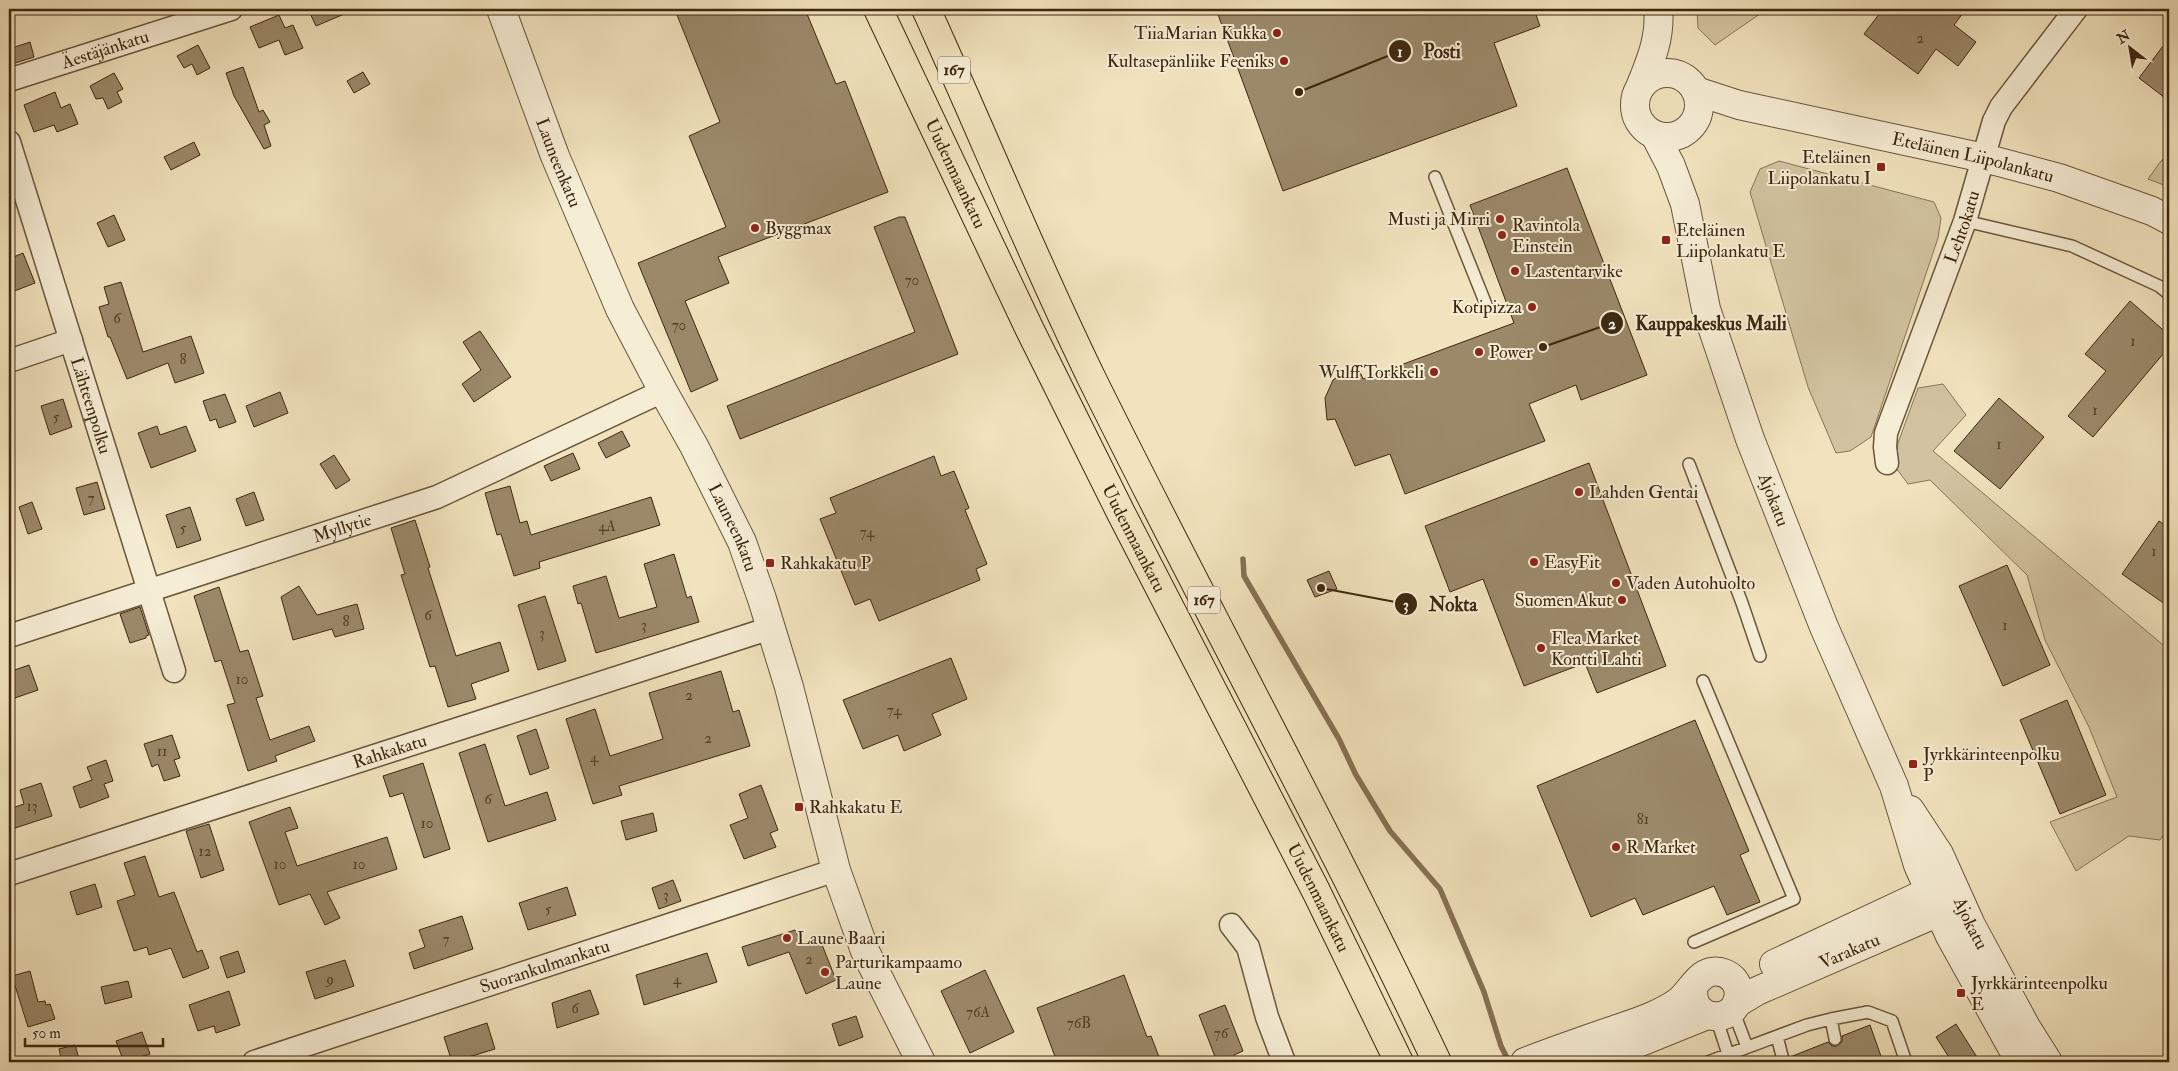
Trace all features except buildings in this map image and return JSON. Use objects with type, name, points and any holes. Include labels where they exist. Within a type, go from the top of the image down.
[{"type":"main road","name":"Uudenmaankatu","points":[[878,9],[1034,338],[1316,892],[1399,1062]]},
{"type":"main road","name":"Uudenmaankatu","points":[[926,9],[1049,287],[1092,377],[1318,822],[1437,1062]]},
{"type":"street","name":"Äestäjänkatu","points":[[9,80],[231,9]]},
{"type":"street","name":"Launeenkatu","points":[[501,9],[556,156],[620,309],[694,446],[742,542],[789,687],[836,870],[865,951],[920,1062]]},
{"type":"street","name":"Lehtokatu","points":[[1887,462],[1886,433],[1965,222],[1994,121],[2001,106],[2076,9]]},
{"type":"street","points":[[1658,13],[1699,108],[1691,126],[1676,136],[1662,137],[1655,135],[1640,123],[1635,112],[1637,94],[1656,48],[1658,13]]},
{"type":"street","points":[[1641,85],[1651,77],[1672,73],[1689,83]]},
{"type":"street","name":"Eteläinen Liipolankatu","points":[[1689,83],[1739,105],[1984,158],[2060,178],[2152,211],[2169,220]]},
{"type":"street","name":"Eteläinen Liipolankatu","points":[[1691,126],[1770,112]]},
{"type":"street","name":"Ajokatu","points":[[1686,204],[1691,126]]},
{"type":"street","name":"Ajokatu","points":[[1655,135],[1671,166],[1686,204],[1706,309],[1750,439],[1824,627],[1894,786],[1939,854],[1944,896],[1984,1000],[2020,1062]]},
{"type":"street","name":"Lähteenpolku","points":[[9,142],[174,671]]},
{"type":"street","points":[[9,361],[72,340]]},
{"type":"street","name":"Myllytie","points":[[9,636],[437,497],[663,391]]},
{"type":"street","name":"Rahkakatu","points":[[9,874],[771,628]]},
{"type":"street","name":"Suorankulmankatu","points":[[254,1062],[836,870]]},
{"type":"street","name":"Ajokatu","points":[[1944,896],[2048,1062]]},
{"type":"street","name":"Varakatu","points":[[1726,973],[1748,976],[1944,896]]},
{"type":"street","name":"Varakatu","points":[[1591,1062],[1723,1011],[1757,991],[1944,896]]},
{"type":"street","points":[[1231,925],[1248,947],[1267,1017],[1284,1062]]},
{"type":"street","points":[[1536,1058],[1646,1019],[1678,1002],[1708,972],[1726,973],[1738,986],[1739,994],[1723,1011],[1700,1010],[1694,1002],[1693,988]]},
{"type":"lane","points":[[1436,177],[1487,307]]},
{"type":"lane","points":[[1965,222],[2072,246],[2158,286],[2169,294]]},
{"type":"lane","points":[[1689,464],[1760,656]]},
{"type":"lane","points":[[1694,942],[1794,899],[1703,680]]},
{"type":"lane","points":[[1723,1011],[1739,1054]]},
{"type":"lane","points":[[1723,1011],[1739,1054]]},
{"type":"lane","points":[[1708,1062],[1739,1054],[1777,1036],[1831,1019],[1868,1012],[1892,1021],[1906,1062]]},
{"type":"lane","points":[[1831,1019],[1835,1039]]},
{"type":"lane","points":[[1777,1036],[1783,1060]]},
{"type":"shaded area","points":[[1697,9],[1767,9],[1715,45],[1698,28]]},
{"type":"shaded area","points":[[2169,154],[2169,187],[2148,179],[2161,161]]},
{"type":"shaded area","points":[[1779,161],[1934,202],[1941,218],[1938,238],[1871,437],[1850,451],[1836,453],[1808,387],[1750,192],[1760,169]]},
{"type":"shaded area","points":[[1943,384],[1966,415],[1933,451],[2169,650],[2169,827],[2160,840],[2129,836],[2076,871],[2050,822],[2117,797],[2089,727],[2045,640],[2027,575],[1930,480],[1908,484],[1896,468],[1898,443],[1918,388]]},
{"type":"waterway","points":[[1243,559],[1244,576],[1339,739],[1356,775],[1390,831],[1440,889],[1484,992],[1501,1046],[1509,1062]]},
{"type":"place","name":"TiiaMarian Kukka","points":[[1277,33]]},
{"type":"place","name":"Kultasepänliike Feeniks","points":[[1284,61]]},
{"type":"place","name":"Posti","points":[[1299,92]]},
{"type":"place","name":"Eteläinen Liipolankatu I","points":[[1881,167]]},
{"type":"place","name":"Musti ja Mirri","points":[[1500,219]]},
{"type":"place","name":"Byggmax","points":[[755,228]]},
{"type":"place","name":"Ravintola Einstein","points":[[1502,235]]},
{"type":"place","name":"Eteläinen Liipolankatu E","points":[[1666,240]]},
{"type":"place","name":"Lastentarvike","points":[[1515,271]]},
{"type":"place","name":"Kotipizza","points":[[1532,307]]},
{"type":"place","name":"Kauppakeskus Maili","points":[[1543,347]]},
{"type":"place","name":"Power","points":[[1479,352]]},
{"type":"place","name":"Wulff Torkkeli","points":[[1434,372]]},
{"type":"place","name":"Lahden Gentai","points":[[1579,492]]},
{"type":"place","name":"EasyFit","points":[[1534,562]]},
{"type":"place","name":"Rahkakatu P","points":[[770,563]]},
{"type":"place","name":"Vaden Autohuolto","points":[[1616,583]]},
{"type":"place","name":"Nokta","points":[[1321,588]]},
{"type":"place","name":"Suomen Akut","points":[[1622,600]]},
{"type":"place","name":"Flea Market Kontti Lahti","points":[[1541,648]]},
{"type":"place","name":"Jyrkkärinteenpolku P","points":[[1913,764]]},
{"type":"place","name":"Rahkakatu E","points":[[799,807]]},
{"type":"place","name":"R Market","points":[[1616,847]]},
{"type":"place","name":"Laune Baari","points":[[787,938]]},
{"type":"place","name":"Parturikampaamo Laune","points":[[825,972]]},
{"type":"place","name":"Jyrkkärinteenpolku E","points":[[1961,993]]}]
